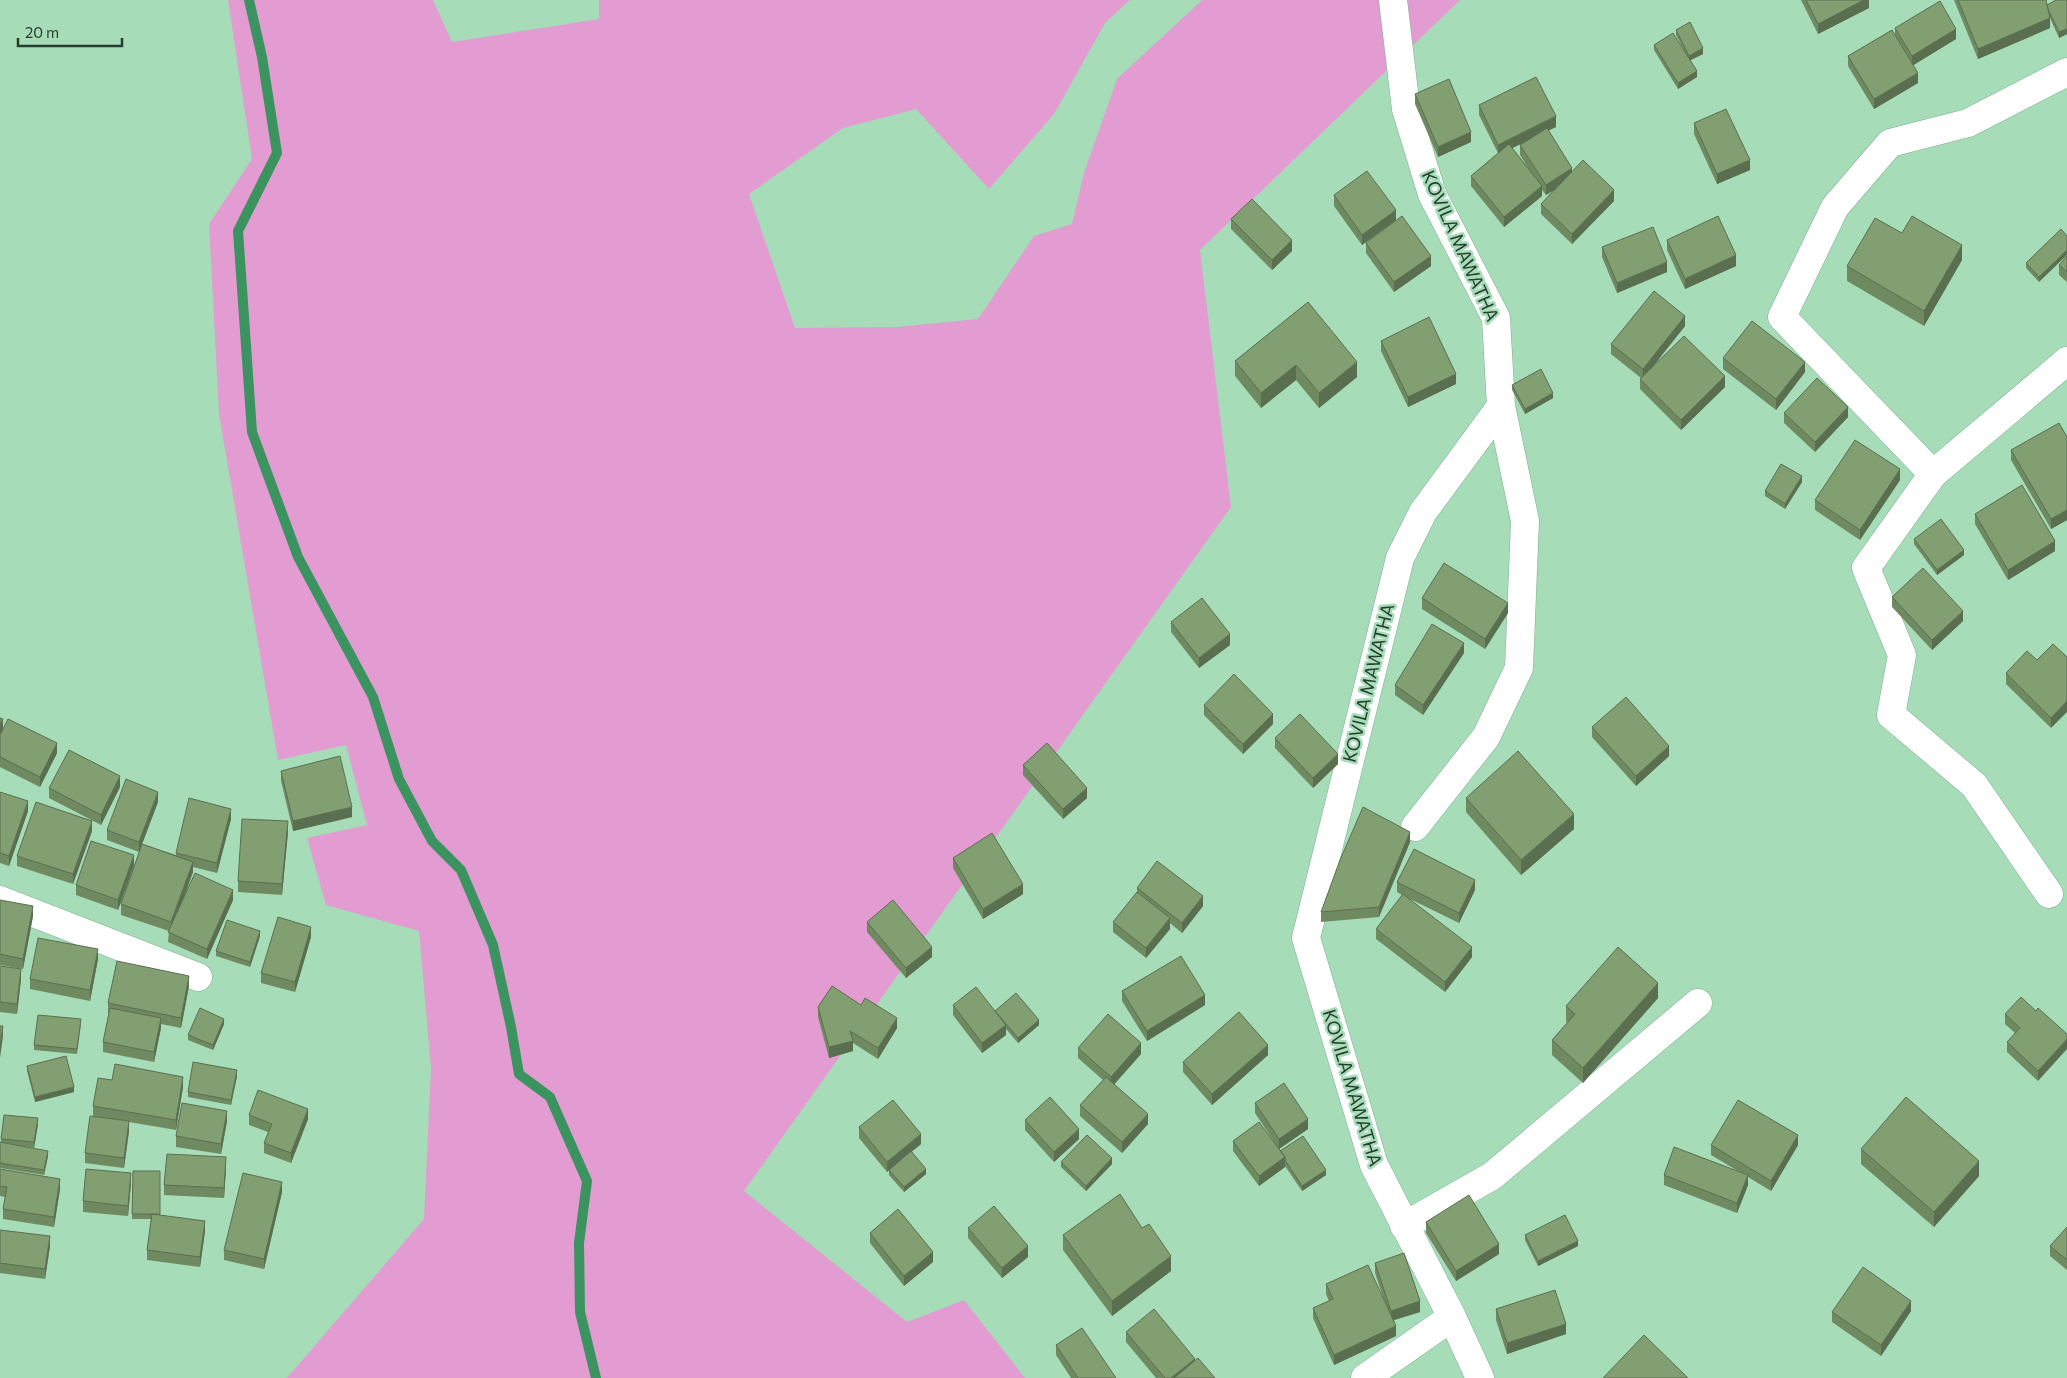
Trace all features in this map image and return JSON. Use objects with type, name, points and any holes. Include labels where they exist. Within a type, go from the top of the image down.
[{"type":"street","name":"KOVILA MAWATHA","points":[[1393,0],[1406,109],[1432,194],[1496,318],[1501,406],[1423,512],[1400,558],[1306,938],[1374,1165],[1452,1317],[1480,1378]]},
{"type":"street","points":[[1933,474],[1782,317],[1835,207],[1890,144],[1968,123],[2067,72]]},
{"type":"street","points":[[2049,894],[1974,785],[1891,715],[1902,655],[1866,568],[1933,474],[2067,361]]},
{"type":"street","points":[[1415,827],[1486,737],[1519,668],[1526,521],[1501,406]]},
{"type":"street","points":[[0,900],[198,977]]},
{"type":"street","points":[[1404,1226],[1492,1176],[1698,1003]]},
{"type":"street","points":[[1365,1378],[1452,1317]]},
{"type":"shaded area","points":[[228,0],[433,0],[452,42],[599,19],[599,0],[1130,0],[1105,23],[1054,114],[989,189],[916,109],[843,128],[749,194],[795,328],[898,327],[978,319],[1034,236],[1072,224],[1084,173],[1117,79],[1202,0],[1460,0],[1200,250],[1231,507],[744,1191],[907,1322],[964,1300],[1025,1378],[287,1378],[424,1219],[431,1068],[419,931],[326,905],[307,838],[367,825],[346,745],[278,760],[219,414],[209,224],[252,159]]},
{"type":"building","points":[[1806,0],[1864,0],[1818,24]]},
{"type":"building","points":[[1958,0],[2046,0],[2050,18],[1978,49]]},
{"type":"building","points":[[2056,0],[2067,0],[2067,29],[2059,32],[2047,5]]},
{"type":"building","points":[[1940,1],[1956,29],[1912,56],[1895,28]]},
{"type":"building","points":[[1690,22],[1703,48],[1689,56],[1676,30]]},
{"type":"building","points":[[1892,30],[1918,73],[1874,99],[1848,56]]},
{"type":"building","points":[[1673,33],[1697,71],[1678,83],[1654,45]]},
{"type":"building","points":[[1536,77],[1556,116],[1498,145],[1479,105]]},
{"type":"building","points":[[1449,79],[1471,132],[1438,147],[1415,94]]},
{"type":"building","points":[[1726,109],[1750,160],[1717,174],[1694,123]]},
{"type":"building","points":[[1547,128],[1572,168],[1546,185],[1520,145]]},
{"type":"building","points":[[1509,144],[1542,186],[1504,217],[1471,176]]},
{"type":"building","points":[[1583,160],[1614,190],[1572,234],[1541,204]]},
{"type":"building","points":[[1367,171],[1396,210],[1362,235],[1334,195]]},
{"type":"building","points":[[1252,199],[1292,240],[1272,260],[1231,219]]},
{"type":"building","points":[[1402,216],[1431,256],[1394,282],[1366,243]]},
{"type":"building","points":[[1718,216],[1736,255],[1685,279],[1667,240]]},
{"type":"building","points":[[1912,216],[1962,245],[1924,311],[1847,266],[1875,218],[1902,233]]},
{"type":"building","points":[[1653,227],[1667,262],[1617,283],[1602,247]]},
{"type":"building","points":[[2061,229],[2067,236],[2067,250],[2039,277],[2026,263]]},
{"type":"building","points":[[2067,256],[2067,272],[2059,265]]},
{"type":"building","points":[[1654,291],[1685,316],[1643,369],[1611,344]]},
{"type":"building","points":[[1308,302],[1357,362],[1319,393],[1296,365],[1261,393],[1235,361]]},
{"type":"building","points":[[1429,317],[1456,374],[1408,397],[1381,341]]},
{"type":"building","points":[[1752,321],[1805,362],[1776,399],[1723,358]]},
{"type":"building","points":[[1684,336],[1725,376],[1681,420],[1640,379]]},
{"type":"building","points":[[1541,369],[1553,393],[1525,409],[1512,385]]},
{"type":"building","points":[[1817,378],[1848,407],[1815,442],[1784,413]]},
{"type":"building","points":[[2059,423],[2067,437],[2067,510],[2051,519],[2011,450]]},
{"type":"building","points":[[1855,440],[1900,469],[1860,530],[1815,500]]},
{"type":"building","points":[[1781,464],[1802,476],[1785,504],[1765,491]]},
{"type":"building","points":[[2022,485],[2055,541],[2008,570],[1975,514]]},
{"type":"building","points":[[1941,519],[1964,550],[1937,570],[1914,539]]},
{"type":"building","points":[[1444,563],[1508,603],[1485,639],[1422,598]]},
{"type":"building","points":[[1923,568],[1963,611],[1932,640],[1892,597]]},
{"type":"building","points":[[1202,598],[1230,634],[1199,658],[1171,622]]},
{"type":"building","points":[[1432,624],[1464,643],[1423,705],[1395,685]]},
{"type":"building","points":[[2053,644],[2067,657],[2067,701],[2051,718],[2006,673],[2027,651],[2037,660]]},
{"type":"building","points":[[1234,674],[1273,714],[1243,744],[1204,705]]},
{"type":"building","points":[[1626,697],[1669,746],[1636,776],[1592,727]]},
{"type":"building","points":[[1300,714],[1338,754],[1313,778],[1275,738]]},
{"type":"building","points":[[8,719],[57,743],[40,777],[0,757],[0,735]]},
{"type":"building","points":[[1047,743],[1087,788],[1063,809],[1023,765]]},
{"type":"building","points":[[69,750],[120,776],[101,815],[49,788]]},
{"type":"building","points":[[1518,751],[1574,814],[1521,860],[1466,798]]},
{"type":"building","points":[[340,756],[352,807],[293,821],[281,771]]},
{"type":"building","points":[[126,779],[158,792],[139,842],[107,830]]},
{"type":"building","points":[[0,792],[28,801],[9,856],[0,853]]},
{"type":"building","points":[[189,798],[231,809],[217,863],[176,853]]},
{"type":"building","points":[[36,802],[92,821],[73,874],[17,856]]},
{"type":"building","points":[[1363,807],[1410,832],[1379,907],[1321,912],[1340,860]]},
{"type":"building","points":[[242,819],[288,821],[282,884],[238,881]]},
{"type":"building","points":[[992,833],[1023,884],[983,909],[953,858]]},
{"type":"building","points":[[91,841],[134,855],[118,900],[76,885]]},
{"type":"building","points":[[142,844],[193,862],[171,922],[121,904]]},
{"type":"building","points":[[1414,849],[1475,880],[1459,913],[1397,882]]},
{"type":"building","points":[[1157,861],[1203,896],[1182,923],[1137,888]]},
{"type":"building","points":[[195,873],[233,890],[207,949],[168,932]]},
{"type":"building","points":[[1137,892],[1170,918],[1146,948],[1113,922]]},
{"type":"building","points":[[1403,894],[1472,947],[1445,982],[1376,929]]},
{"type":"building","points":[[0,900],[33,906],[23,959],[0,954]]},
{"type":"building","points":[[893,900],[932,947],[906,968],[867,922]]},
{"type":"building","points":[[278,917],[311,927],[295,982],[261,973]]},
{"type":"building","points":[[227,920],[260,931],[250,962],[216,951]]},
{"type":"building","points":[[38,938],[98,949],[90,990],[30,979]]},
{"type":"building","points":[[1618,947],[1658,983],[1583,1068],[1552,1040],[1575,1014],[1566,1006]]},
{"type":"building","points":[[1181,956],[1205,995],[1147,1031],[1122,991]]},
{"type":"building","points":[[117,961],[189,976],[181,1018],[108,1003]]},
{"type":"building","points":[[0,966],[21,969],[17,1004],[0,1002]]},
{"type":"building","points":[[832,986],[861,1005],[865,998],[897,1018],[878,1048],[850,1031],[853,1041],[829,1047],[818,1007]]},
{"type":"building","points":[[976,987],[1006,1025],[982,1043],[953,1005]]},
{"type":"building","points":[[1016,993],[1039,1020],[1018,1038],[995,1011]]},
{"type":"building","points":[[2021,997],[2036,1011],[2038,1008],[2067,1034],[2067,1039],[2038,1071],[2007,1042],[2020,1028],[2005,1014]]},
{"type":"building","points":[[110,1008],[161,1018],[154,1052],[103,1042]]},
{"type":"building","points":[[200,1008],[224,1019],[213,1045],[188,1035]]},
{"type":"building","points":[[1239,1012],[1268,1045],[1212,1094],[1183,1062]]},
{"type":"building","points":[[1108,1014],[1141,1043],[1111,1077],[1078,1048]]},
{"type":"building","points":[[38,1015],[81,1019],[77,1049],[34,1045]]},
{"type":"building","points":[[0,1026],[3,1026],[0,1048]]},
{"type":"building","points":[[66,1056],[74,1087],[35,1097],[27,1066]]},
{"type":"building","points":[[193,1062],[237,1070],[231,1100],[188,1092]]},
{"type":"building","points":[[115,1064],[183,1077],[176,1120],[93,1106],[98,1078],[112,1080]]},
{"type":"building","points":[[1106,1077],[1148,1114],[1122,1142],[1080,1105]]},
{"type":"building","points":[[1284,1083],[1308,1119],[1279,1139],[1255,1103]]},
{"type":"building","points":[[258,1090],[308,1109],[291,1153],[264,1143],[272,1124],[249,1115]]},
{"type":"building","points":[[1050,1097],[1079,1129],[1054,1152],[1025,1120]]},
{"type":"building","points":[[1906,1097],[1979,1161],[1934,1212],[1861,1149]]},
{"type":"building","points":[[893,1100],[921,1134],[887,1162],[859,1127]]},
{"type":"building","points":[[1738,1100],[1798,1135],[1771,1181],[1711,1145]]},
{"type":"building","points":[[182,1103],[227,1111],[221,1144],[176,1136]]},
{"type":"building","points":[[4,1115],[38,1118],[34,1142],[1,1139]]},
{"type":"building","points":[[90,1116],[129,1121],[124,1158],[85,1153]]},
{"type":"building","points":[[1259,1122],[1285,1157],[1259,1176],[1233,1141]]},
{"type":"building","points":[[1087,1135],[1112,1158],[1086,1186],[1061,1162]]},
{"type":"building","points":[[1303,1136],[1326,1170],[1302,1186],[1280,1151]]},
{"type":"building","points":[[0,1142],[48,1151],[44,1170],[0,1163]]},
{"type":"building","points":[[1674,1147],[1748,1175],[1737,1203],[1664,1175]]},
{"type":"building","points":[[911,1151],[926,1169],[904,1187],[889,1170]]},
{"type":"building","points":[[167,1154],[226,1157],[224,1188],[164,1185]]},
{"type":"building","points":[[0,1169],[60,1179],[54,1217],[3,1209],[7,1187],[0,1186]]},
{"type":"building","points":[[86,1169],[131,1173],[128,1206],[83,1201]]},
{"type":"building","points":[[133,1171],[160,1171],[160,1214],[132,1214]]},
{"type":"building","points":[[243,1173],[282,1182],[264,1259],[224,1250]]},
{"type":"building","points":[[1120,1194],[1142,1228],[1149,1224],[1171,1256],[1112,1301],[1063,1235]]},
{"type":"building","points":[[1469,1195],[1499,1244],[1456,1271],[1426,1222]]},
{"type":"building","points":[[994,1206],[1028,1246],[1002,1268],[968,1228]]},
{"type":"building","points":[[898,1209],[933,1252],[904,1276],[870,1233]]},
{"type":"building","points":[[152,1214],[205,1221],[200,1257],[147,1250]]},
{"type":"building","points":[[1565,1215],[1578,1241],[1538,1261],[1525,1235]]},
{"type":"building","points":[[2067,1227],[2067,1260],[2050,1246]]},
{"type":"building","points":[[0,1230],[50,1236],[45,1269],[0,1263]]},
{"type":"building","points":[[1404,1253],[1420,1301],[1391,1311],[1375,1263]]},
{"type":"building","points":[[1368,1265],[1396,1326],[1334,1355],[1313,1308],[1333,1299],[1326,1284]]},
{"type":"building","points":[[1863,1267],[1911,1301],[1881,1345],[1832,1312]]},
{"type":"building","points":[[1555,1290],[1566,1324],[1507,1343],[1496,1309]]},
{"type":"building","points":[[1154,1309],[1195,1359],[1171,1378],[1165,1378],[1126,1332]]},
{"type":"building","points":[[1082,1328],[1116,1378],[1078,1378],[1056,1345]]},
{"type":"building","points":[[1644,1335],[1688,1378],[1603,1378]]},
{"type":"building","points":[[1198,1358],[1215,1378],[1174,1378]]},
{"type":"waterway","points":[[249,0],[262,57],[277,153],[238,231],[252,432],[298,557],[373,697],[399,779],[432,841],[461,870],[493,945],[519,1074],[550,1097],[587,1181],[579,1243],[580,1312],[596,1378]]}]
